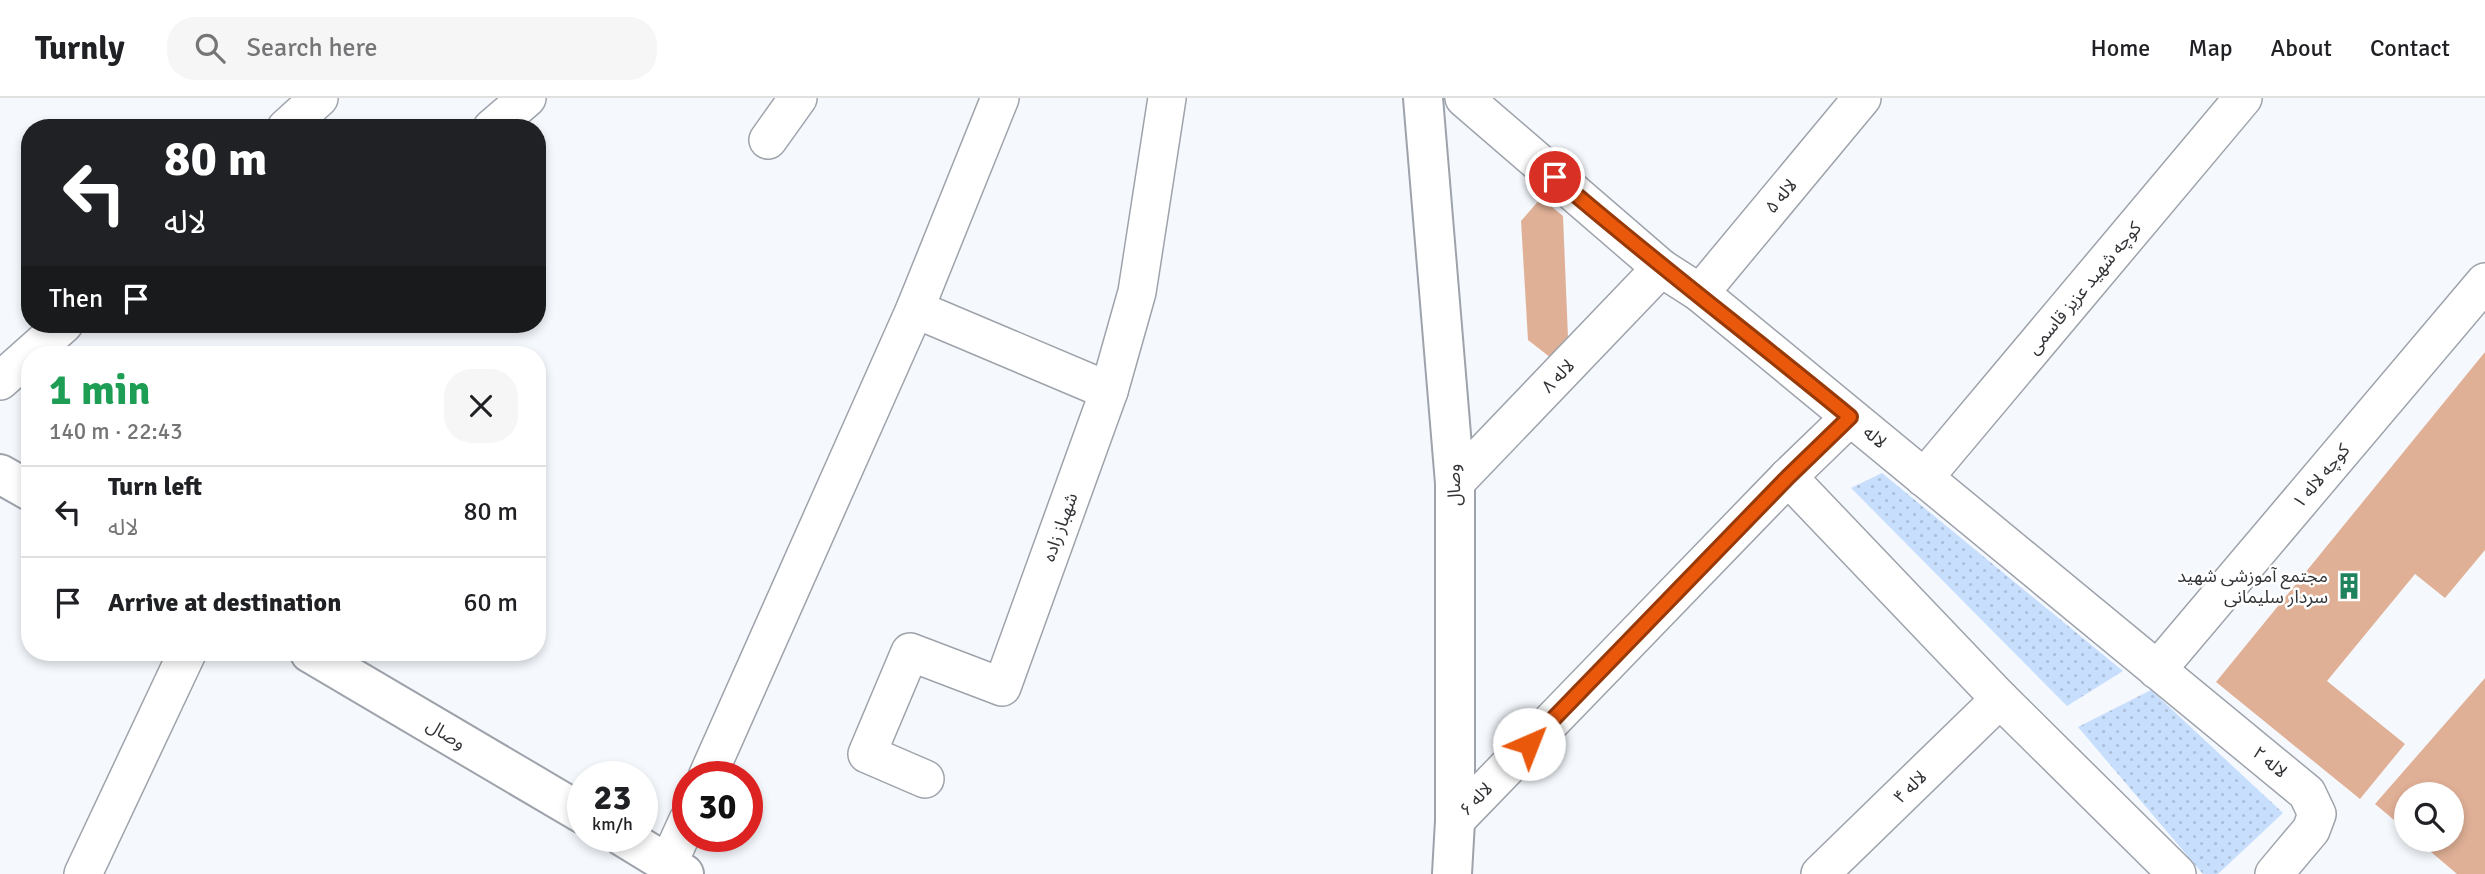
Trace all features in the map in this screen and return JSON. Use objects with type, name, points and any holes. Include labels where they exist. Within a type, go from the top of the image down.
[{"type":"street","points":[[296,119],[319,98]]},
{"type":"street","points":[[502,119],[527,98]]},
{"type":"street","points":[[768,140],[798,98]]},
{"type":"street","points":[[714,761],[915,309],[1000,98]]},
{"type":"street","name":"شهباز زاده","points":[[925,779],[867,754],[910,652],[1002,687],[1109,391],[1138,292],[1167,98]]},
{"type":"street","name":"وصال","points":[[1423,98],[1455,483],[1455,821],[1452,874]]},
{"type":"street","name":"لاله ۵","points":[[1700,293],[1862,98]]},
{"type":"street","name":"کوچه شهید عزیز قاسمی","points":[[1924,478],[2243,98]]},
{"type":"street","name":"لاله","points":[[1470,100],[1661,268],[1700,293],[2157,670]]},
{"type":"street","name":"لاله ۸","points":[[1455,483],[1661,268]]},
{"type":"street","name":"کوچه لاله ۱","points":[[2157,670],[2485,282]]},
{"type":"street","points":[[915,309],[1109,391]]},
{"type":"street","points":[[39,346],[54,333]]},
{"type":"street","points":[[0,381],[21,362]]},
{"type":"street","name":"لاله ۶","points":[[1455,821],[1788,477],[1850,417]]},
{"type":"street","points":[[0,474],[21,486]]},
{"type":"street","points":[[1788,477],[2000,699],[2177,874]]},
{"type":"street","points":[[83,874],[183,661]]},
{"type":"street","name":"وصال","points":[[324,661],[567,805]]},
{"type":"street","name":"لاله ۲","points":[[2157,670],[2307,793],[2317,814],[2311,831],[2274,874]]},
{"type":"street","name":"لاله ۴","points":[[1820,874],[2000,699]]},
{"type":"street","points":[[648,852],[676,869],[680,852]]},
{"type":"shaded area","points":[[1882,473],[2123,671],[2067,706],[1851,488]]},
{"type":"shaded area","points":[[2151,690],[2283,813],[2218,874],[2203,874],[2078,727]]},
{"type":"building","points":[[1541,198],[1563,216],[1568,337],[1551,358],[1528,340],[1521,221]]},
{"type":"building","name":"مجتمع آموزشی شهید سردار سلیمانی","points":[[2485,352],[2485,550],[2445,598],[2415,574],[2327,681],[2405,744],[2360,799],[2216,682]]},
{"type":"building","points":[[2485,678],[2485,874],[2457,874],[2431,852],[2464,852],[2464,782],[2394,782]]},
{"type":"building","points":[[2394,782],[2394,820],[2375,804]]},
{"type":"place","name":"مجتمع آموزشی شهید سردار سلیمانی","points":[[2349,586]]},
{"type":"route","points":[[1529,744],[1788,477],[1850,417],[1700,293],[1661,268],[1555,177]]}]
